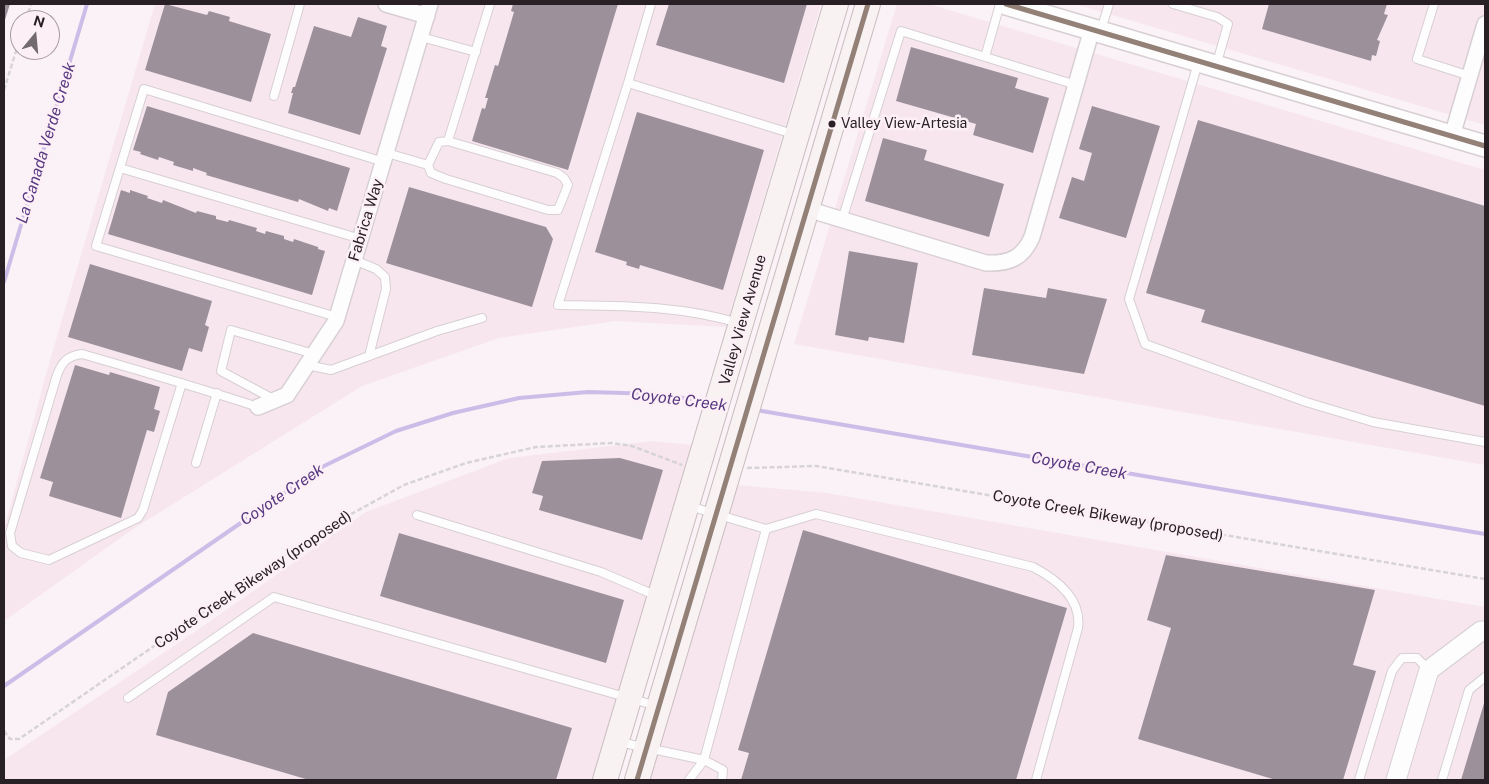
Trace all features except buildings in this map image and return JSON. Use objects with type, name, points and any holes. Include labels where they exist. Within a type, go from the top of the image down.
[{"type":"main road","name":"Valley View Avenue","points":[[605,780],[702,460],[836,4]]},
{"type":"main road","name":"Valley View Avenue","points":[[637,780],[868,4]]},
{"type":"main road","points":[[1006,4],[1038,8],[1096,31],[1485,146]]},
{"type":"street","points":[[387,4],[428,10]]},
{"type":"street","name":"Fabrica Way","points":[[258,407],[288,395],[337,317],[428,10]]},
{"type":"street","points":[[1452,136],[1485,28]]},
{"type":"street","points":[[807,210],[986,262],[1011,261],[1026,250],[1032,237],[1076,85],[1096,31]]},
{"type":"street","points":[[1396,780],[1429,670],[1483,631]]},
{"type":"lane","points":[[274,96],[300,4]]},
{"type":"lane","points":[[448,140],[490,4]]},
{"type":"lane","points":[[651,4],[558,305],[660,307],[706,314],[742,324]]},
{"type":"lane","points":[[985,56],[1000,4]]},
{"type":"lane","points":[[1096,31],[1109,4]]},
{"type":"lane","points":[[1172,4],[1217,17],[1228,24],[1207,64],[1129,299],[1145,344],[1306,402],[1373,422],[1485,442]]},
{"type":"lane","points":[[1434,4],[1417,59],[1470,76]]},
{"type":"lane","points":[[842,220],[900,32],[985,56],[1076,85]]},
{"type":"lane","points":[[421,36],[476,52]]},
{"type":"lane","points":[[628,83],[798,136]]},
{"type":"lane","points":[[337,317],[96,246],[144,89],[385,157],[428,165]]},
{"type":"lane","points":[[448,140],[557,173],[564,178],[568,185],[558,210],[548,210],[431,173],[428,165],[439,142],[448,140]]},
{"type":"lane","points":[[120,168],[361,239]]},
{"type":"lane","points":[[354,260],[376,269],[385,277],[386,289],[369,356]]},
{"type":"lane","points":[[275,400],[221,371],[231,330],[331,370],[437,331],[482,318]]},
{"type":"lane","points":[[182,383],[144,510],[138,518],[49,560],[21,553],[12,546],[10,533],[58,375],[65,360],[82,354],[217,393],[258,407]]},
{"type":"lane","points":[[196,463],[217,393]]},
{"type":"lane","points":[[687,506],[766,529],[816,514],[1032,567],[1052,577],[1064,588],[1078,611],[1078,628],[1036,780]]},
{"type":"lane","points":[[417,515],[600,572],[660,598]]},
{"type":"lane","points":[[689,780],[704,760],[766,529]]},
{"type":"lane","points":[[128,698],[274,597],[659,707]]},
{"type":"lane","points":[[1359,780],[1392,671],[1402,658],[1417,658],[1429,670]]},
{"type":"lane","points":[[1442,780],[1469,690],[1485,678]]},
{"type":"lane","points":[[617,741],[704,760],[723,770],[722,780]]},
{"type":"path","points":[[4,90],[13,60]]},
{"type":"path","name":"Coyote Creek Bikeway (proposed)","points":[[4,731],[10,739],[19,739],[324,529],[404,485],[466,463],[536,447],[612,443],[702,460]]},
{"type":"path","name":"Coyote Creek Bikeway (proposed)","points":[[732,459],[745,468],[816,466],[1485,579]]},
{"type":"shaded area","points":[[155,4],[821,4],[726,327],[616,321],[499,338],[362,386],[133,529],[4,621],[4,529],[50,360]]},
{"type":"shaded area","points":[[897,4],[929,4],[1485,170],[1485,465],[794,344]]},
{"type":"shaded area","points":[[1075,4],[1485,4],[1485,125]]},
{"type":"shaded area","points":[[652,441],[692,445],[593,780],[4,780],[4,760],[196,631],[366,512],[509,458]]},
{"type":"shaded area","points":[[737,485],[827,493],[1485,607],[1485,780],[650,780]]},
{"type":"waterway","name":"La Canada Verde Creek","points":[[4,282],[87,4]]},
{"type":"waterway","name":"Coyote Creek","points":[[4,686],[322,467],[396,431],[453,413],[519,398],[588,392],[658,394],[709,402]]},
{"type":"waterway","name":"Coyote Creek","points":[[756,410],[1485,534]]},
{"type":"transit line","points":[[637,780],[868,4]]},
{"type":"transit line","points":[[1006,4],[1485,146]]},
{"type":"place","name":"Valley View-Artesia","points":[[832,124]]}]
